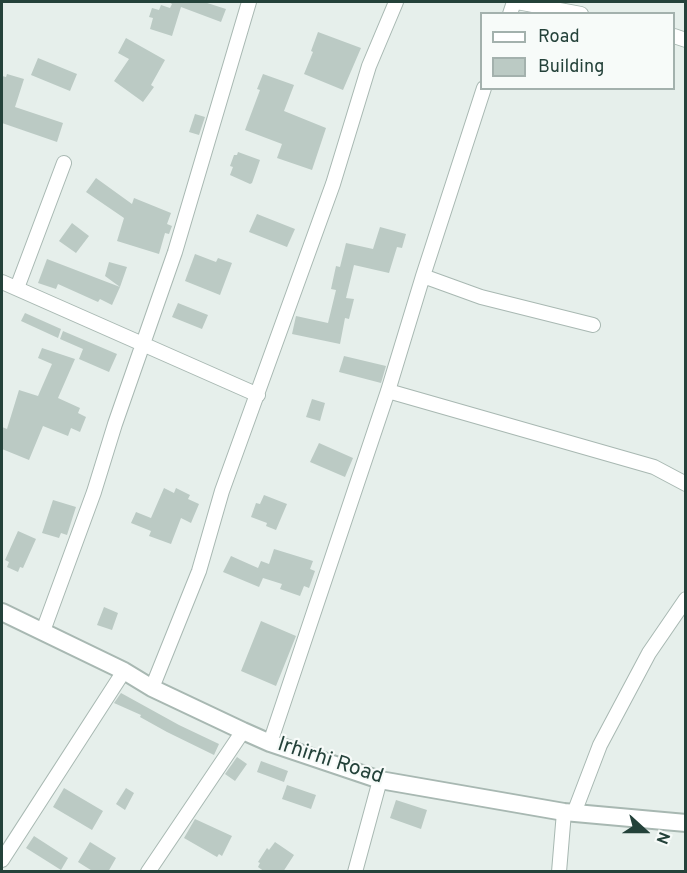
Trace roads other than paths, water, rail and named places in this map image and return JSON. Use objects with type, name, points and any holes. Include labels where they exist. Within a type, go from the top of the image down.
[{"type":"street","points":[[43,631],[94,492],[115,424],[175,252],[249,2]]},
{"type":"street","points":[[152,688],[199,571],[222,491],[333,184],[369,66],[396,2]]},
{"type":"street","points":[[515,2],[571,12]]},
{"type":"street","points":[[270,743],[388,391],[483,90]]},
{"type":"street","points":[[17,288],[64,163]]},
{"type":"street","points":[[423,276],[480,297],[593,325]]},
{"type":"street","points":[[2,282],[258,395]]},
{"type":"street","points":[[388,391],[654,467],[686,484]]},
{"type":"street","points":[[559,872],[569,813],[600,745],[650,654],[686,599]]},
{"type":"street","name":"Irhirhi Road","points":[[2,612],[243,731],[270,743],[380,780],[569,813],[686,823]]},
{"type":"street","points":[[2,860],[124,671]]},
{"type":"street","points":[[148,872],[243,731]]},
{"type":"street","points":[[355,872],[380,780]]}]
